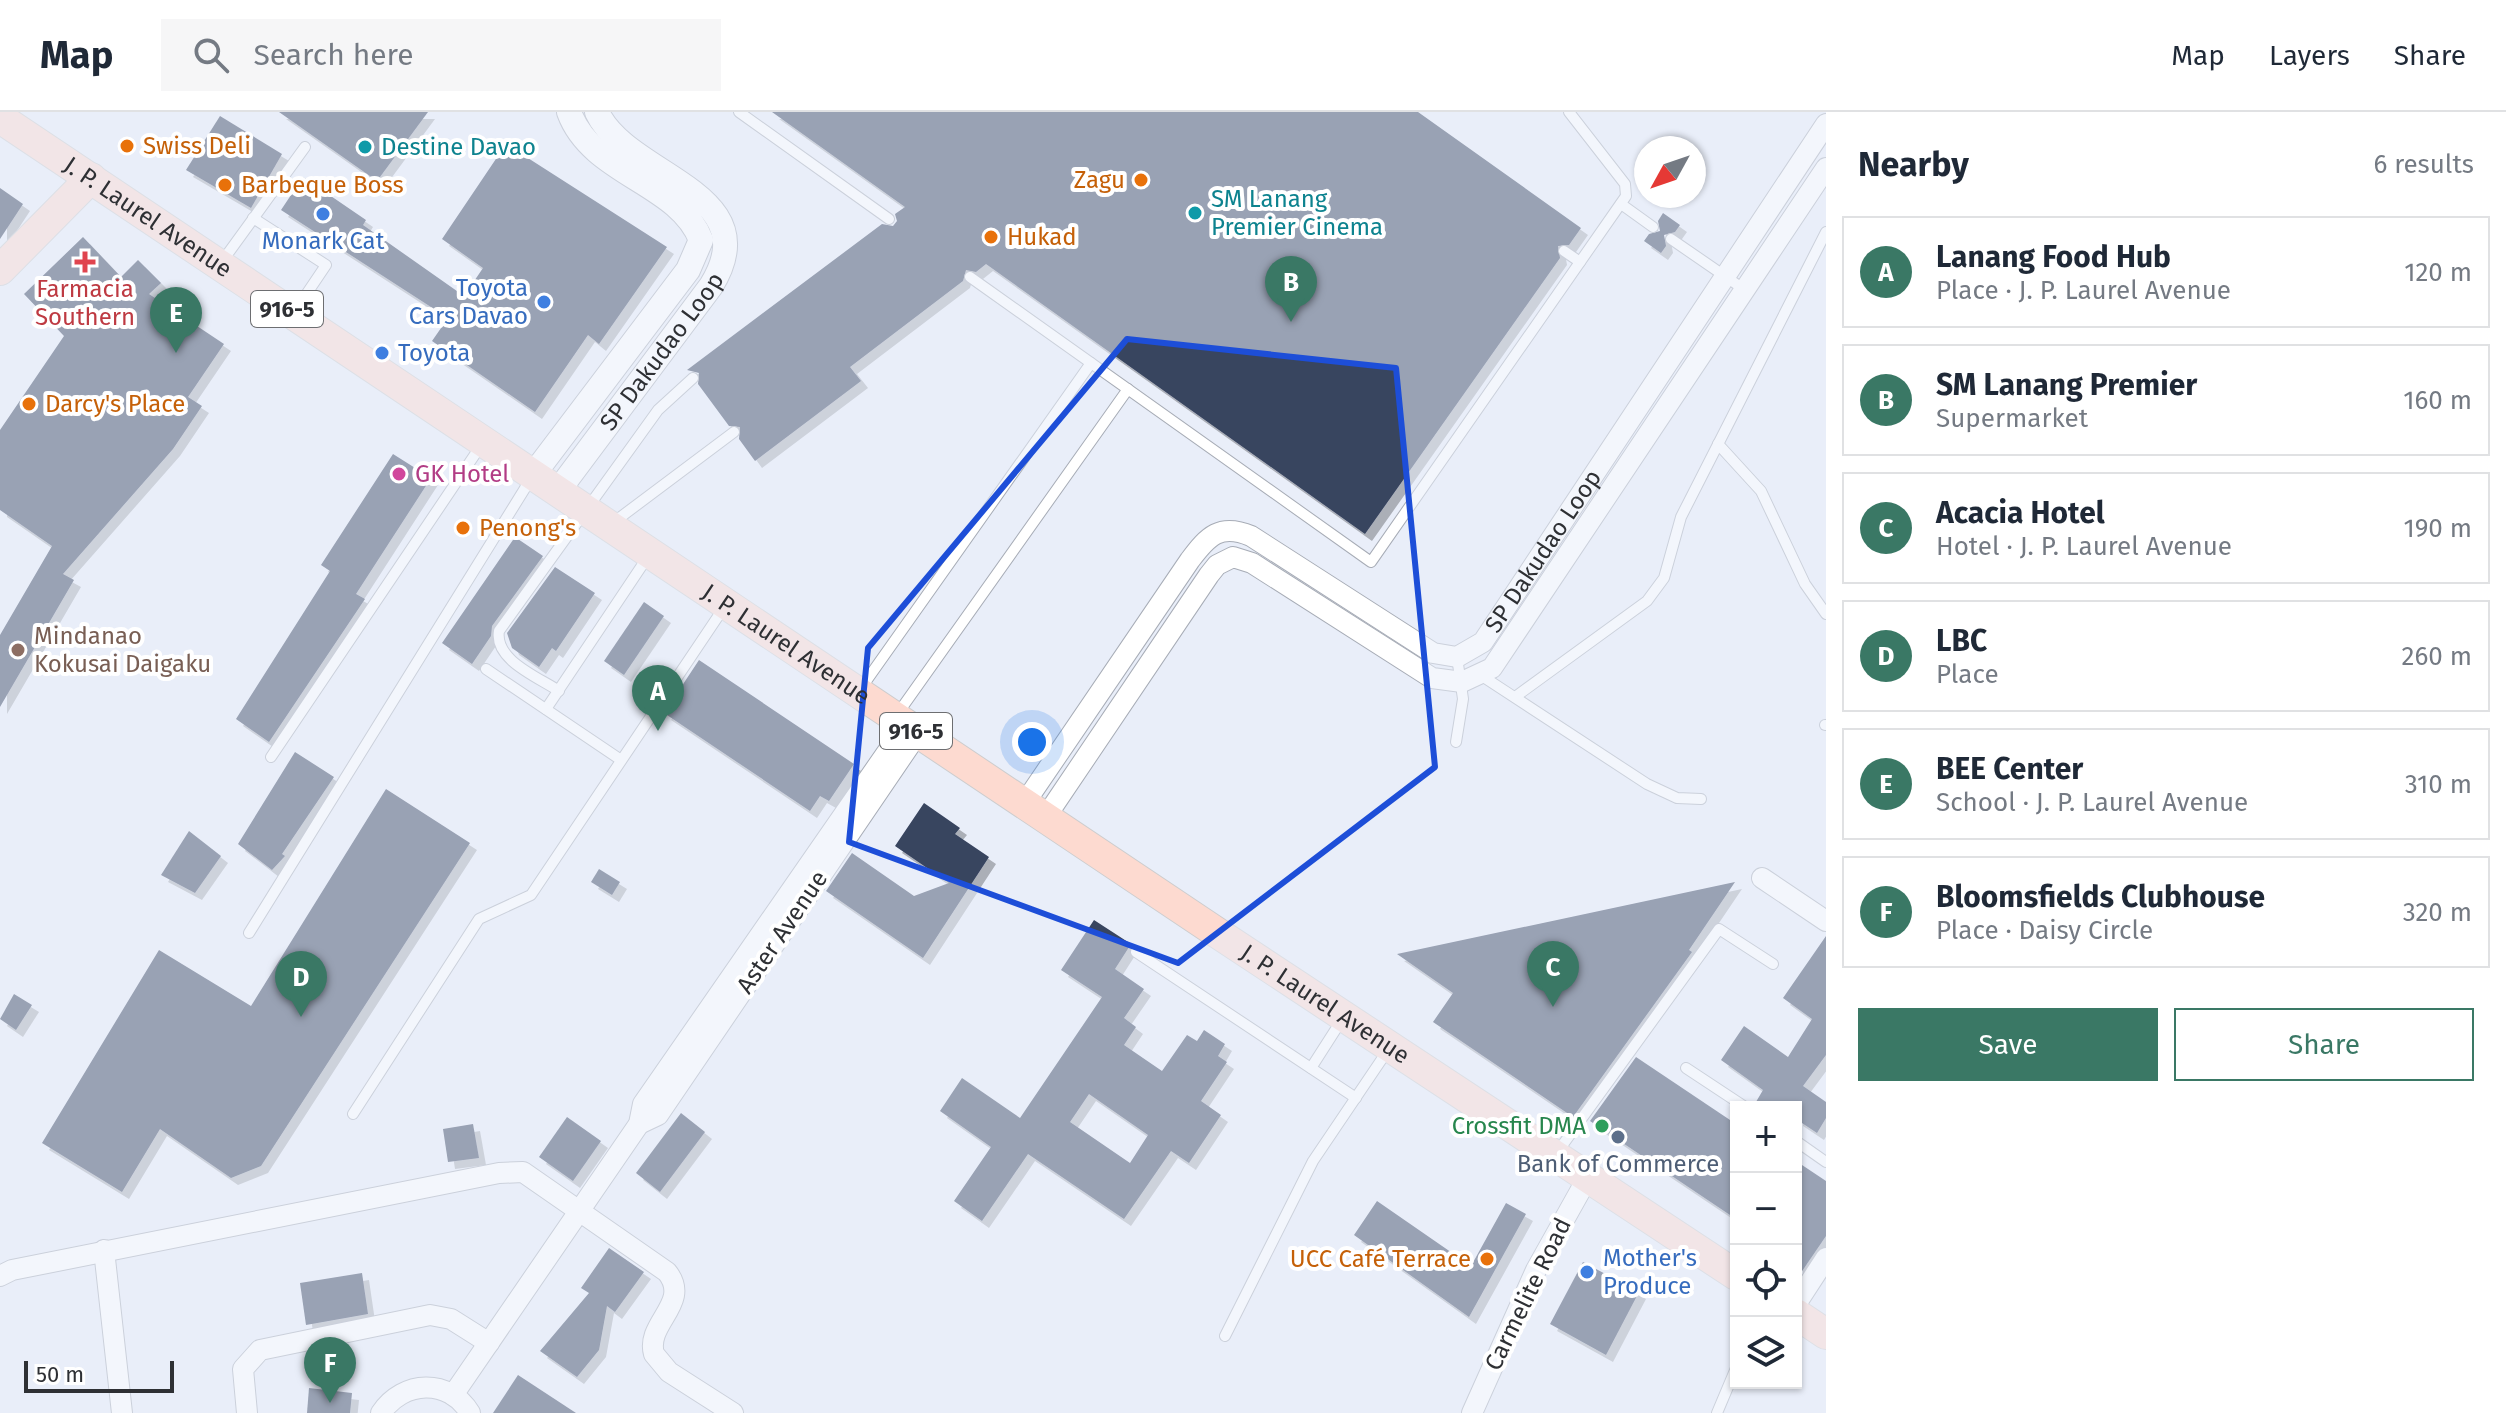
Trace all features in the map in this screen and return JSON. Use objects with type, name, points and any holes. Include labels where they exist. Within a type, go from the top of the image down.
[{"type":"main road","name":"J. P. Laurel Avenue","points":[[0,118],[1034,811],[1730,1271]]},
{"type":"main road","points":[[0,270],[91,178]]},
{"type":"main road","points":[[1800,1317],[1826,1334]]},
{"type":"street","name":"SP Dakudao Loop","points":[[546,483],[688,270],[701,240],[697,229],[677,208],[594,150],[575,128],[569,112]]},
{"type":"street","name":"SP Dakudao Loop","points":[[546,483],[711,286],[725,260],[727,237],[723,224],[701,199],[615,138],[597,112]]},
{"type":"street","name":"SP Dakudao Loop","points":[[1457,657],[1483,642],[1826,124]]},
{"type":"street","name":"SP Dakudao Loop","points":[[1472,679],[1501,659],[1826,168]]},
{"type":"street","points":[[701,240],[727,237]]},
{"type":"street","points":[[1563,521],[1583,534]]},
{"type":"street","points":[[1034,811],[1125,655],[1206,539],[1226,529],[1251,536],[1433,653],[1457,657]]},
{"type":"street","points":[[1034,811],[1145,669],[1209,575],[1217,565],[1233,557],[1252,563],[1416,670],[1440,680],[1472,679]]},
{"type":"street","points":[[1125,655],[1145,669]]},
{"type":"street","name":"Aster Avenue","points":[[453,1395],[639,1124],[643,1104],[670,1081],[803,888],[906,725]]},
{"type":"street","points":[[1762,878],[1826,921]]},
{"type":"street","points":[[0,1276],[12,1270],[104,1250],[513,1171],[537,1179],[673,1280],[675,1296],[654,1336],[654,1354],[669,1372],[733,1413]]},
{"type":"street","name":"Carmelite Road","points":[[1472,1413],[1536,1270],[1588,1177]]},
{"type":"street","points":[[104,1250],[122,1413]]},
{"type":"street","points":[[1802,1295],[1826,1258]]},
{"type":"street","points":[[247,1413],[243,1369],[254,1354],[272,1346],[430,1315],[451,1319],[489,1343]]},
{"type":"street","points":[[381,1413],[396,1396],[415,1387],[436,1388],[453,1395],[470,1413]]},
{"type":"lane","points":[[739,112],[889,219]]},
{"type":"lane","points":[[970,277],[1371,562],[1626,196],[1625,184],[1569,112]]},
{"type":"lane","points":[[220,265],[305,147]]},
{"type":"lane","points":[[1621,204],[1653,227]]},
{"type":"lane","points":[[253,218],[326,265],[293,313]]},
{"type":"lane","points":[[1515,697],[1647,601],[1664,578],[1681,517],[1826,232]]},
{"type":"lane","points":[[1671,239],[1745,290]]},
{"type":"lane","points":[[1564,251],[1580,262]]},
{"type":"lane","points":[[858,693],[1091,363]]},
{"type":"lane","points":[[559,691],[501,653],[497,642],[499,631],[598,518],[658,410],[693,378]]},
{"type":"lane","points":[[906,725],[1128,389]]},
{"type":"lane","points":[[598,518],[734,432]]},
{"type":"lane","points":[[271,757],[483,441]]},
{"type":"lane","points":[[1718,444],[1761,491],[1805,584],[1826,614]]},
{"type":"lane","points":[[249,933],[546,483]]},
{"type":"lane","points":[[546,709],[650,553]]},
{"type":"lane","points":[[353,1114],[479,919],[531,895],[726,604]]},
{"type":"lane","points":[[1457,657],[1472,679],[1515,697],[1647,784],[1677,798],[1701,799]]},
{"type":"lane","points":[[486,669],[621,760]]},
{"type":"lane","points":[[1456,742],[1472,679]]},
{"type":"lane","points":[[1555,1156],[1719,929],[1773,964]]},
{"type":"lane","points":[[1136,952],[1356,1098]]},
{"type":"lane","points":[[1311,1068],[1344,1016]]},
{"type":"lane","points":[[1225,1336],[1313,1161],[1391,1047]]},
{"type":"lane","points":[[1686,1068],[1736,1101]]},
{"type":"lane","points":[[1802,1145],[1826,1162]]},
{"type":"lane","points":[[1717,1413],[1730,1382]]},
{"type":"highlighted area","points":[[1127,339],[1396,368],[1435,767],[1178,963],[849,842],[868,648]]},
{"type":"building","name":"Destine Davao","points":[[279,112],[428,112],[377,181]]},
{"type":"building","points":[[772,112],[1418,112],[1581,228],[1569,245],[1558,246],[1560,258],[1365,534],[986,264],[976,272],[966,270],[963,281],[850,367],[861,381],[755,461],[739,439],[740,427],[729,426],[698,384],[699,373],[687,370],[882,224],[893,226],[897,221],[895,214],[905,207]]},
{"type":"building","points":[[220,116],[282,154],[251,208],[186,170]]},
{"type":"building","name":"Toyota Cars Davao","points":[[506,144],[667,247],[599,344],[588,335],[535,412],[432,341],[448,318],[281,210],[303,177],[366,220],[363,225],[464,296],[483,268],[442,239]]},
{"type":"building","points":[[0,188],[23,204],[0,239]]},
{"type":"building","points":[[1663,213],[1680,225],[1675,232],[1664,235],[1666,246],[1661,253],[1644,241],[1649,234],[1660,231],[1658,221]]},
{"type":"building","points":[[83,237],[121,277],[138,260],[161,283],[149,294],[224,344],[188,397],[202,406],[173,449],[63,574],[74,580],[0,707],[0,635],[52,546],[0,510],[0,430],[64,336],[24,294]]},
{"type":"building","points":[[393,454],[431,478],[356,594],[365,599],[269,742],[236,719],[330,571],[321,565]]},
{"type":"building","points":[[515,537],[543,556],[492,626],[491,636],[472,664],[442,643]]},
{"type":"building","points":[[555,567],[595,593],[556,651],[552,648],[539,667],[512,648],[507,633]]},
{"type":"building","points":[[644,602],[664,616],[624,675],[604,661]]},
{"type":"building","points":[[699,660],[854,764],[829,801],[820,796],[810,811],[664,713]]},
{"type":"building","points":[[295,752],[334,777],[282,854],[285,856],[272,870],[238,844]]},
{"type":"building","points":[[386,789],[470,843],[261,1166],[231,1178],[160,1129],[122,1192],[42,1143],[159,950],[251,1006]]},
{"type":"building","points":[[924,803],[960,828],[955,834],[989,857],[923,958],[826,891],[852,853],[914,896],[949,883],[895,846]]},
{"type":"building","points":[[189,831],[221,856],[195,893],[161,875]]},
{"type":"building","points":[[599,869],[620,882],[612,895],[591,882]]},
{"type":"building","points":[[1735,882],[1689,950],[1692,952],[1573,1117],[1433,1022],[1453,993],[1397,954]]},
{"type":"building","points":[[1094,920],[1131,944],[1115,969],[1144,989],[1124,1018],[1136,1027],[1124,1045],[1162,1071],[1187,1035],[1197,1041],[1204,1030],[1225,1044],[1218,1056],[1227,1062],[1201,1101],[1221,1115],[1189,1163],[1171,1151],[1124,1219],[1028,1154],[982,1221],[954,1201],[991,1147],[940,1111],[962,1078],[1020,1118],[1102,997],[1061,970]],"holes":[[[1089,1094],[1148,1135],[1130,1163],[1070,1122]]]},
{"type":"building","points":[[1826,936],[1826,1055],[1803,1086],[1826,1102],[1826,1118],[1817,1133],[1802,1123],[1802,1101],[1757,1101],[1763,1090],[1721,1060],[1744,1026],[1788,1057],[1812,1019],[1783,998]]},
{"type":"building","points":[[14,994],[32,1005],[16,1030],[0,1019]]},
{"type":"building","points":[[1636,1057],[1730,1120],[1730,1215],[1590,1121]]},
{"type":"building","points":[[681,1113],[705,1132],[660,1192],[636,1173]]},
{"type":"building","points":[[567,1117],[601,1141],[573,1181],[539,1157]]},
{"type":"building","points":[[473,1124],[479,1158],[448,1162],[443,1129]]},
{"type":"building","points":[[1802,1165],[1826,1181],[1826,1236],[1802,1271]]},
{"type":"building","points":[[1377,1201],[1471,1266],[1506,1203],[1526,1214],[1469,1317],[1354,1235]]},
{"type":"building","points":[[609,1248],[644,1272],[615,1312],[607,1306],[599,1350],[577,1377],[540,1351],[589,1293],[581,1288]]},
{"type":"building","points":[[1583,1262],[1639,1292],[1606,1355],[1550,1324]]},
{"type":"building","points":[[362,1273],[368,1314],[306,1325],[300,1283]]},
{"type":"building","points":[[518,1375],[576,1413],[493,1413]]},
{"type":"building","points":[[309,1388],[352,1393],[350,1413],[307,1413]]},
{"type":"place","name":"Swiss Deli","points":[[127,146]]},
{"type":"place","name":"Destine Davao","points":[[365,147]]},
{"type":"place","name":"Zagu","points":[[1141,180]]},
{"type":"place","name":"Barbeque Boss","points":[[225,185]]},
{"type":"place","name":"SM Lanang Premier Cinema","points":[[1195,213]]},
{"type":"place","name":"Monark Cat","points":[[323,214]]},
{"type":"place","name":"Hukad","points":[[991,237]]},
{"type":"place","name":"Farmacia Southern","points":[[85,262]]},
{"type":"place","name":"Toyota Cars Davao","points":[[544,302]]},
{"type":"place","name":"SM Lanang Premier","points":[[1291,322]]},
{"type":"place","name":"BEE Center","points":[[176,353]]},
{"type":"place","name":"Toyota","points":[[382,353]]},
{"type":"place","name":"Darcy's Place","points":[[29,404]]},
{"type":"place","name":"GK Hotel","points":[[399,474]]},
{"type":"place","name":"Penong's","points":[[463,528]]},
{"type":"place","name":"Mindanao Kokusai Daigaku","points":[[18,650]]},
{"type":"place","name":"Lanang Food Hub","points":[[658,731]]},
{"type":"place","name":"Acacia Hotel","points":[[1553,1007]]},
{"type":"place","name":"LBC","points":[[301,1017]]},
{"type":"place","name":"Crossfit DMA","points":[[1602,1126]]},
{"type":"place","name":"Bank of Commerce","points":[[1618,1137]]},
{"type":"place","name":"UCC Café Terrace","points":[[1487,1259]]},
{"type":"place","name":"Mother's Produce","points":[[1587,1272]]},
{"type":"place","name":"Bloomsfields Clubhouse","points":[[330,1403]]}]
